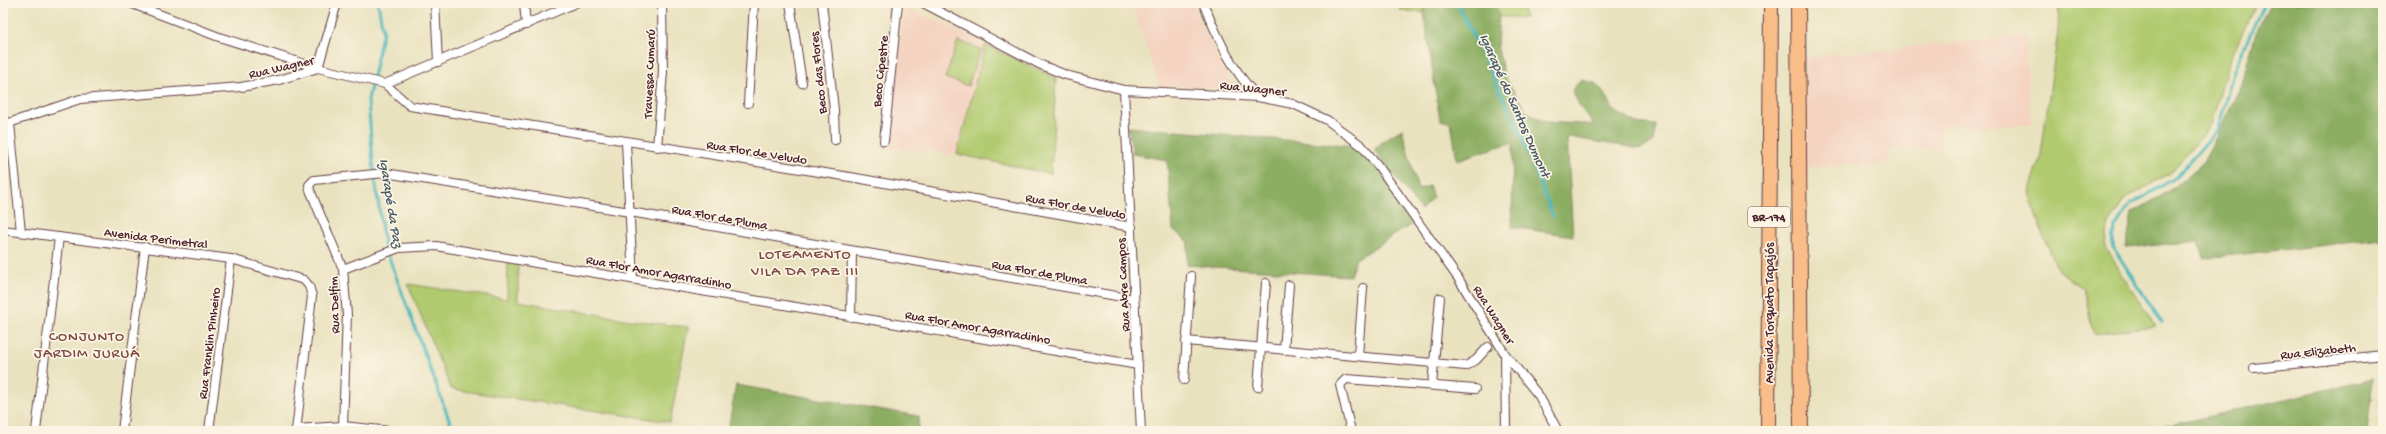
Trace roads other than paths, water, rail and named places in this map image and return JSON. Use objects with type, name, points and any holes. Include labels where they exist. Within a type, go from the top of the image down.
[{"type":"highway","name":"Avenida Torquato Tapajós","points":[[1768,431],[1771,3]]},
{"type":"highway","name":"BR-174","points":[[1798,3],[1801,431]]},
{"type":"street","points":[[130,3],[219,37],[318,68],[337,3]]},
{"type":"street","points":[[435,3],[438,62]]},
{"type":"street","points":[[524,3],[526,25]]},
{"type":"street","points":[[382,83],[438,62],[576,3]]},
{"type":"street","name":"Travessa Cumarú","points":[[657,147],[662,72],[662,3]]},
{"type":"street","points":[[748,103],[754,3]]},
{"type":"street","points":[[790,3],[802,83]]},
{"type":"street","name":"Beco das Flores","points":[[822,3],[835,140]]},
{"type":"street","name":"Beco Cipestre","points":[[884,141],[898,3]]},
{"type":"street","name":"Rua Wagner","points":[[923,3],[1041,65],[1066,75],[1124,90],[1258,97],[1293,104],[1328,120],[1362,146],[1425,230],[1505,354],[1539,396],[1558,431]]},
{"type":"street","points":[[1203,3],[1231,65],[1242,82],[1258,97]]},
{"type":"street","name":"Rua Wagner","points":[[7,125],[80,99],[241,87],[279,80],[318,68],[382,83]]},
{"type":"street","name":"Rua Flor de Veludo","points":[[382,83],[410,106],[657,147],[864,179],[1132,227]]},
{"type":"street","name":"Rua Abre Campos","points":[[1124,90],[1141,431]]},
{"type":"street","points":[[7,125],[21,232]]},
{"type":"street","points":[[626,142],[632,279]]},
{"type":"street","name":"Rua Flor de Pluma","points":[[310,190],[309,185],[314,180],[385,173],[630,212],[1134,299]]},
{"type":"street","name":"Rua Delfim","points":[[310,190],[343,269],[347,314],[343,426]]},
{"type":"street","name":"Avenida Perimetral","points":[[3,230],[230,258],[304,280],[309,286],[312,296],[296,430]]},
{"type":"street","points":[[36,431],[59,237]]},
{"type":"street","name":"Rua Flor Amor Agarradinho","points":[[343,269],[380,254],[400,248],[436,246],[1138,365]]},
{"type":"street","points":[[122,431],[145,248]]},
{"type":"street","points":[[851,317],[852,251]]},
{"type":"street","name":"Rua Franklin Pinheiro","points":[[209,431],[230,258]]},
{"type":"street","points":[[1184,380],[1191,276]]},
{"type":"street","points":[[1258,387],[1266,282]]},
{"type":"street","points":[[1284,350],[1289,285]]},
{"type":"street","points":[[1358,356],[1363,288]]},
{"type":"street","points":[[1432,385],[1440,298]]},
{"type":"street","points":[[1186,341],[1466,366],[1476,360],[1488,347]]},
{"type":"street","points":[[1505,354],[1506,431]]},
{"type":"street","name":"Rua Elizabeth","points":[[2254,368],[2383,355]]},
{"type":"street","points":[[1351,431],[1340,385],[1342,381],[1346,379],[1475,389]]},
{"type":"street","points":[[296,430],[343,426],[390,431]]},
{"type":"waterway","name":"Igarapé da Paz","points":[[378,3],[383,31],[368,100],[373,163],[384,244],[450,422]]},
{"type":"waterway","name":"Igarapé do Santos Dumont","points":[[1457,3],[1519,130],[1553,216]]},
{"type":"waterway","points":[[2161,322],[2113,247],[2115,228],[2130,205],[2175,178],[2218,129],[2234,70],[2264,3]]},
{"type":"waterway","points":[[2166,431],[2168,425]]},
{"type":"district","name":"LOTEAMENTO VILA DA PAZ III","points":[[805,262]]},
{"type":"district","name":"CONJUNTO JARDIM JURUÁ","points":[[87,344]]}]
